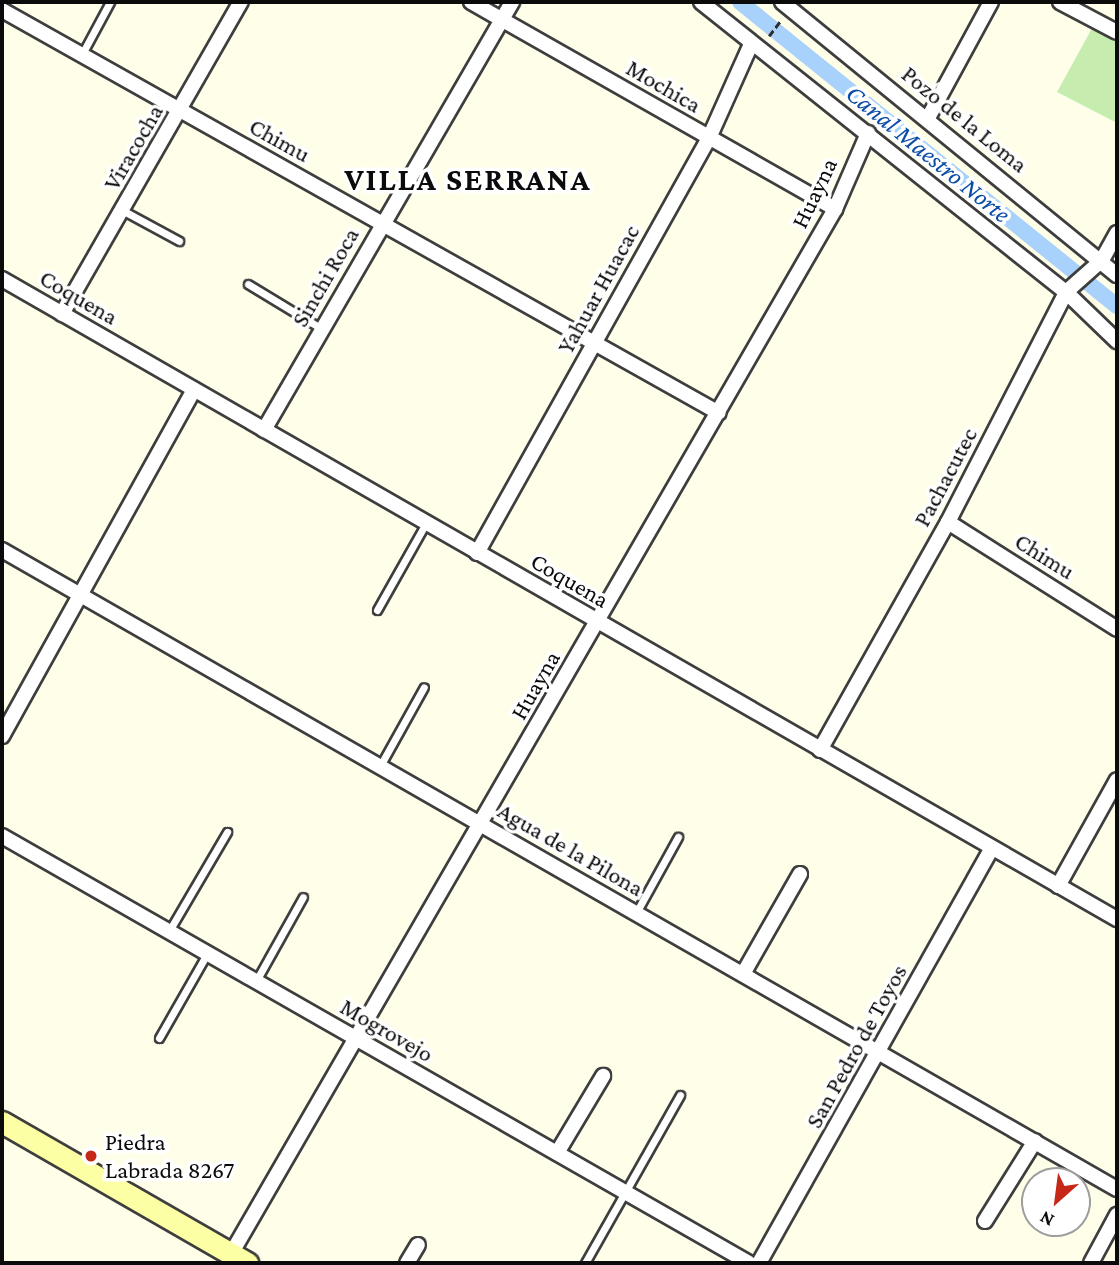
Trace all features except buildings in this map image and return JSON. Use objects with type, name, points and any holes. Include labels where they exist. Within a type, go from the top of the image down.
[{"type":"main road","points":[[2,1122],[239,1259]]},
{"type":"street","name":"Viracocha","points":[[62,314],[241,2]]},
{"type":"street","name":"Mochica","points":[[471,2],[835,209]]},
{"type":"street","name":"Sinchi Roca","points":[[264,430],[512,2]]},
{"type":"street","points":[[701,2],[758,43],[1066,292],[1117,341]]},
{"type":"street","points":[[928,118],[991,2]]},
{"type":"street","points":[[1060,2],[1117,32]]},
{"type":"street","name":"Pozo de la Loma","points":[[786,6],[928,118],[1117,275]]},
{"type":"street","name":"Chimu","points":[[2,10],[719,413]]},
{"type":"street","name":"Yahuar Huacac","points":[[477,553],[709,138],[758,43]]},
{"type":"street","name":"Huayna","points":[[239,1259],[355,1038],[835,209],[868,133]]},
{"type":"street","name":"Pachacutec","points":[[820,750],[948,522],[1066,292],[1102,260],[1117,233]]},
{"type":"street","name":"Coquena","points":[[2,279],[991,850],[1117,919]]},
{"type":"street","points":[[2,736],[194,390]]},
{"type":"street","name":"Chimu","points":[[948,522],[1117,629]]},
{"type":"street","name":"Agua de la Pilona","points":[[2,550],[1117,1189]]},
{"type":"street","points":[[1058,886],[1117,780]]},
{"type":"street","name":"Mogrovejo","points":[[2,836],[749,1263]]},
{"type":"street","name":"San Pedro de Toyos","points":[[758,1263],[991,850]]},
{"type":"street","points":[[743,974],[800,874]]},
{"type":"street","points":[[557,1153],[603,1076]]},
{"type":"street","points":[[985,1221],[1035,1142]]},
{"type":"street","points":[[1091,1263],[1117,1216]]},
{"type":"street","points":[[407,1263],[418,1245]]},
{"type":"lane","points":[[82,54],[110,2]]},
{"type":"lane","points":[[122,210],[179,241]]},
{"type":"lane","points":[[248,284],[322,329]]},
{"type":"lane","points":[[377,610],[426,523]]},
{"type":"lane","points":[[380,767],[424,687]]},
{"type":"lane","points":[[169,932],[227,832]]},
{"type":"lane","points":[[636,913],[678,837]]},
{"type":"lane","points":[[256,981],[303,897]]},
{"type":"lane","points":[[159,1038],[207,954]]},
{"type":"lane","points":[[585,1263],[680,1096]]},
{"type":"path","points":[[758,43],[786,6]]},
{"type":"green space","points":[[1096,21],[1117,32],[1117,123],[1057,92]]},
{"type":"waterway","name":"Canal Maestro Norte","points":[[740,2],[1117,306]]},
{"type":"place","name":"Piedra Labrada 8267","points":[[91,1156]]},
{"type":"district","name":"VILLA SERRANA","points":[[468,179]]}]
